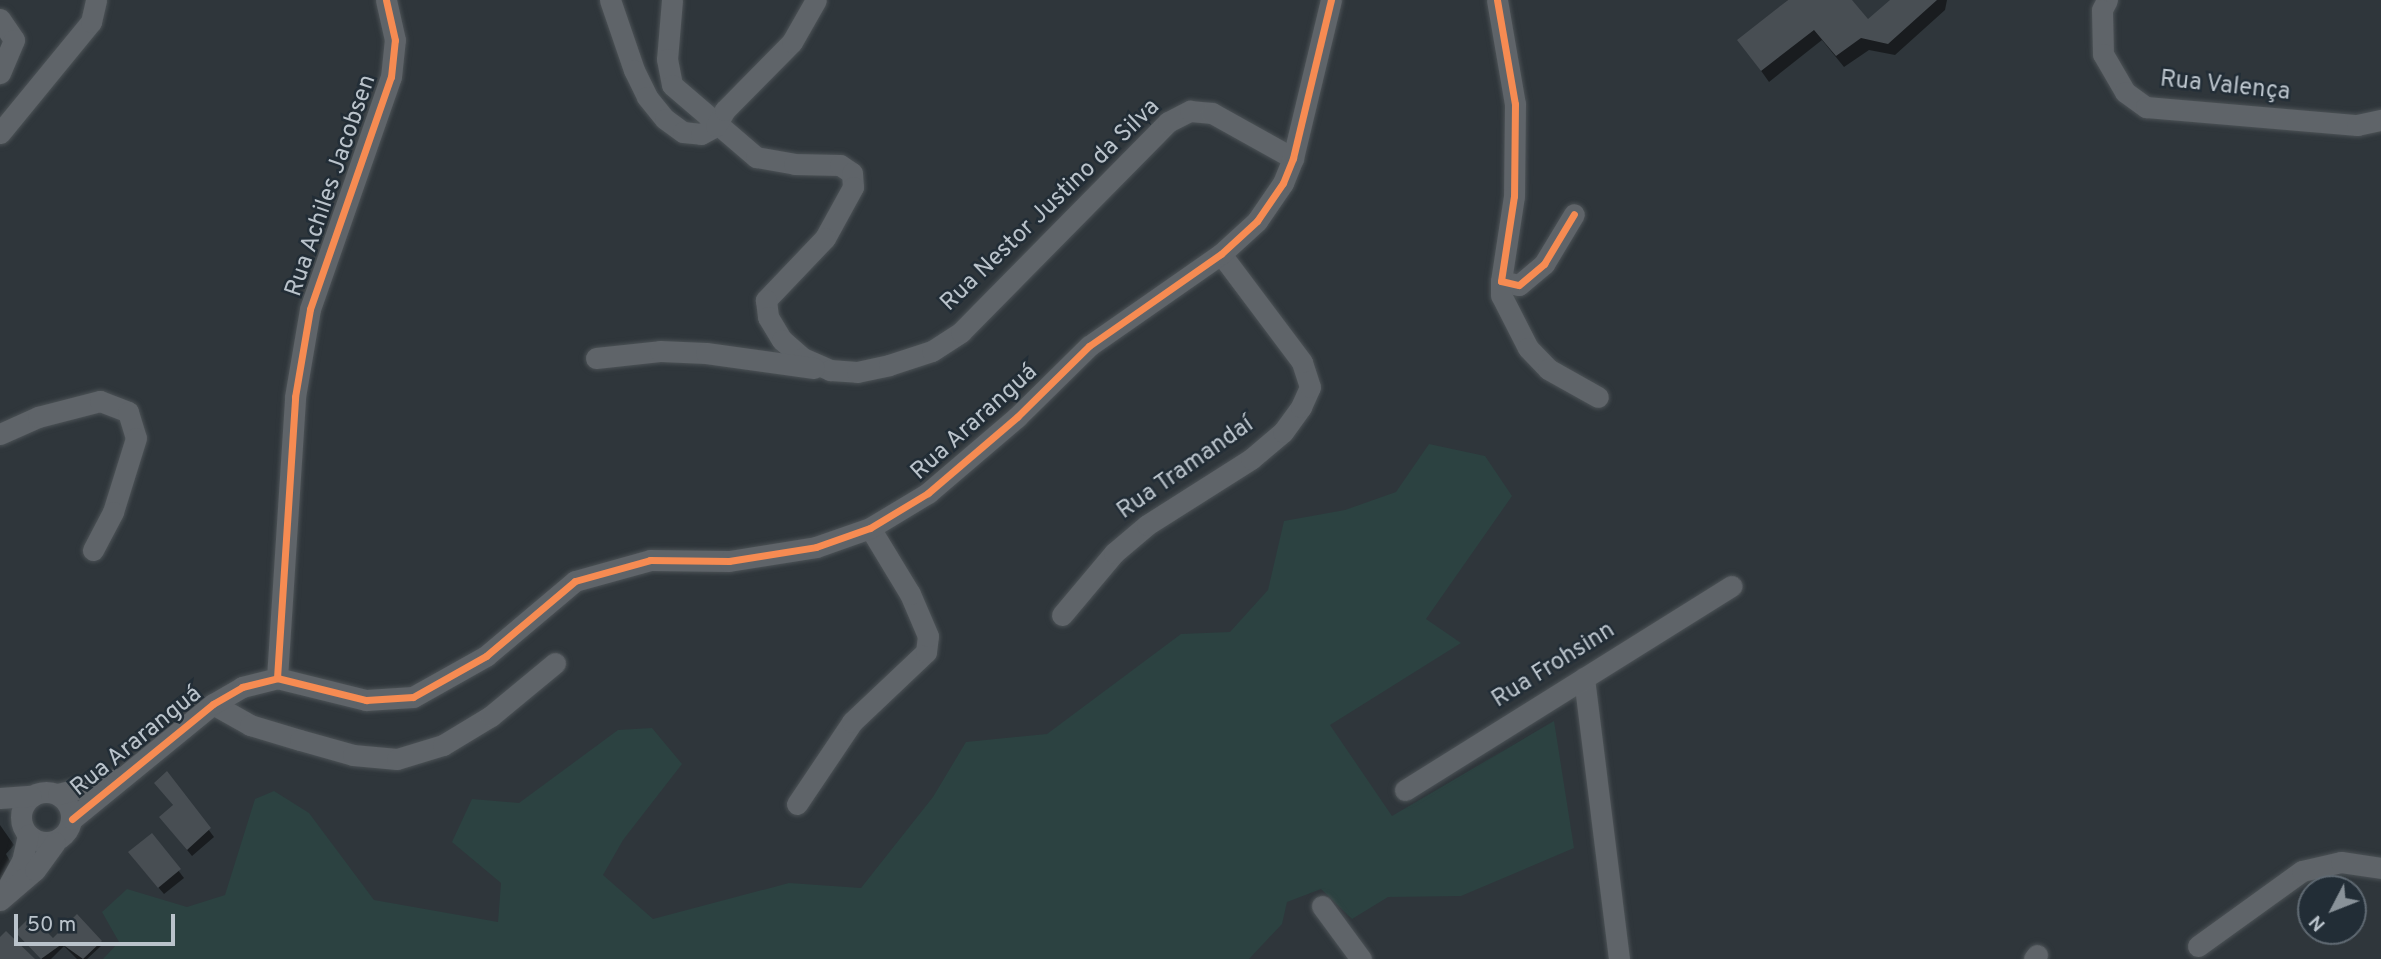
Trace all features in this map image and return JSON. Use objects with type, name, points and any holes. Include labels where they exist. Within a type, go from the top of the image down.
[{"type":"street","points":[[0,133],[92,22],[96,0]]},
{"type":"street","name":"Rua Achiles Jacobsen","points":[[277,678],[295,397],[310,309],[391,77],[395,40],[386,0]]},
{"type":"street","points":[[610,0],[638,79],[665,119],[684,132],[701,134],[716,127],[725,110],[792,43],[816,0]]},
{"type":"street","points":[[672,0],[667,59],[673,85],[716,127]]},
{"type":"street","name":"Rua Araranguá","points":[[72,819],[123,777],[162,750],[213,704],[242,687],[277,678],[366,700],[413,697],[486,656],[575,581],[650,560],[729,561],[773,556],[870,528],[961,467],[1089,346],[1221,254],[1256,221],[1283,183],[1293,158],[1331,0]]},
{"type":"street","points":[[1497,0],[1515,104],[1514,196],[1501,295],[1528,348],[1548,369],[1598,397]]},
{"type":"street","name":"Rua Valença","points":[[2107,0],[2102,10],[2103,54],[2125,92],[2146,107],[2357,125],[2381,120]]},
{"type":"street","points":[[0,19],[14,40],[0,72]]},
{"type":"street","name":"Rua Nestor Justino da Silva","points":[[716,127],[756,157],[794,164],[840,164],[852,173],[853,187],[825,238],[766,300],[768,317],[782,340],[803,358],[830,370],[857,372],[932,351],[961,332],[1168,122],[1190,111],[1212,113],[1293,158]]},
{"type":"street","points":[[1501,281],[1519,285],[1544,264],[1574,214]]},
{"type":"street","name":"Rua Tramandaí","points":[[1062,615],[1114,553],[1147,525],[1251,459],[1283,432],[1310,387],[1301,362],[1221,254]]},
{"type":"street","points":[[596,358],[660,351],[706,353],[830,370]]},
{"type":"street","points":[[0,434],[38,417],[100,401],[128,412],[136,438],[113,512],[93,550]]},
{"type":"street","points":[[797,804],[852,722],[926,652],[928,636],[910,594],[870,528]]},
{"type":"street","name":"Rua Frohsinn","points":[[1405,790],[1732,586]]},
{"type":"street","points":[[213,704],[250,725],[300,740],[352,755],[397,759],[443,745],[491,716],[555,663]]},
{"type":"street","points":[[1584,678],[1619,959]]},
{"type":"street","name":"Rua Araranguá","points":[[58,794],[123,777]]},
{"type":"street","points":[[0,798],[31,796],[44,791],[58,794],[69,804],[72,819],[67,832],[55,842],[35,870],[0,900],[22,861],[22,808],[31,796]]},
{"type":"street","points":[[0,805],[41,842],[55,842]]},
{"type":"street","points":[[2198,946],[2302,871],[2341,862],[2381,868]]},
{"type":"street","points":[[1322,906],[1361,959]]},
{"type":"green space","points":[[1429,444],[1485,456],[1512,496],[1426,619],[1461,643],[1330,725],[1392,816],[1554,721],[1574,848],[1461,896],[1388,897],[1352,919],[1321,889],[1287,902],[1282,924],[1249,959],[103,959],[119,942],[102,912],[127,889],[187,907],[225,895],[255,799],[274,791],[309,813],[374,900],[498,922],[501,883],[452,842],[472,799],[519,803],[618,730],[652,728],[682,764],[623,840],[603,875],[653,919],[789,883],[861,888],[933,797],[966,742],[1047,734],[1181,634],[1230,632],[1268,590],[1284,521],[1345,510],[1396,492]]},
{"type":"building","points":[[1788,0],[1852,0],[1868,19],[1890,0],[1937,0],[1888,44],[1861,38],[1836,56],[1814,30],[1761,71],[1737,40]]},
{"type":"building","points":[[167,771],[211,828],[187,850],[159,817],[173,805],[154,783]]},
{"type":"building","points":[[152,833],[181,869],[158,888],[128,852]]},
{"type":"building","points":[[77,914],[102,941],[83,959],[62,944],[41,959],[15,932],[31,916],[53,938]]},
{"type":"building","points":[[6,931],[35,959],[0,959],[0,937]]},
{"type":"cycle path","points":[[277,678],[295,397],[310,309],[391,77],[395,40],[386,0]]},
{"type":"cycle path","points":[[72,819],[213,704],[242,687],[277,678],[366,700],[413,697],[486,656],[575,581],[650,560],[729,561],[816,547],[870,528],[928,493],[1017,417],[1089,346],[1221,254],[1257,221],[1283,183],[1293,158],[1331,0]]},
{"type":"cycle path","points":[[1497,0],[1515,104],[1514,196],[1501,281],[1519,285],[1544,264],[1574,214]]}]
